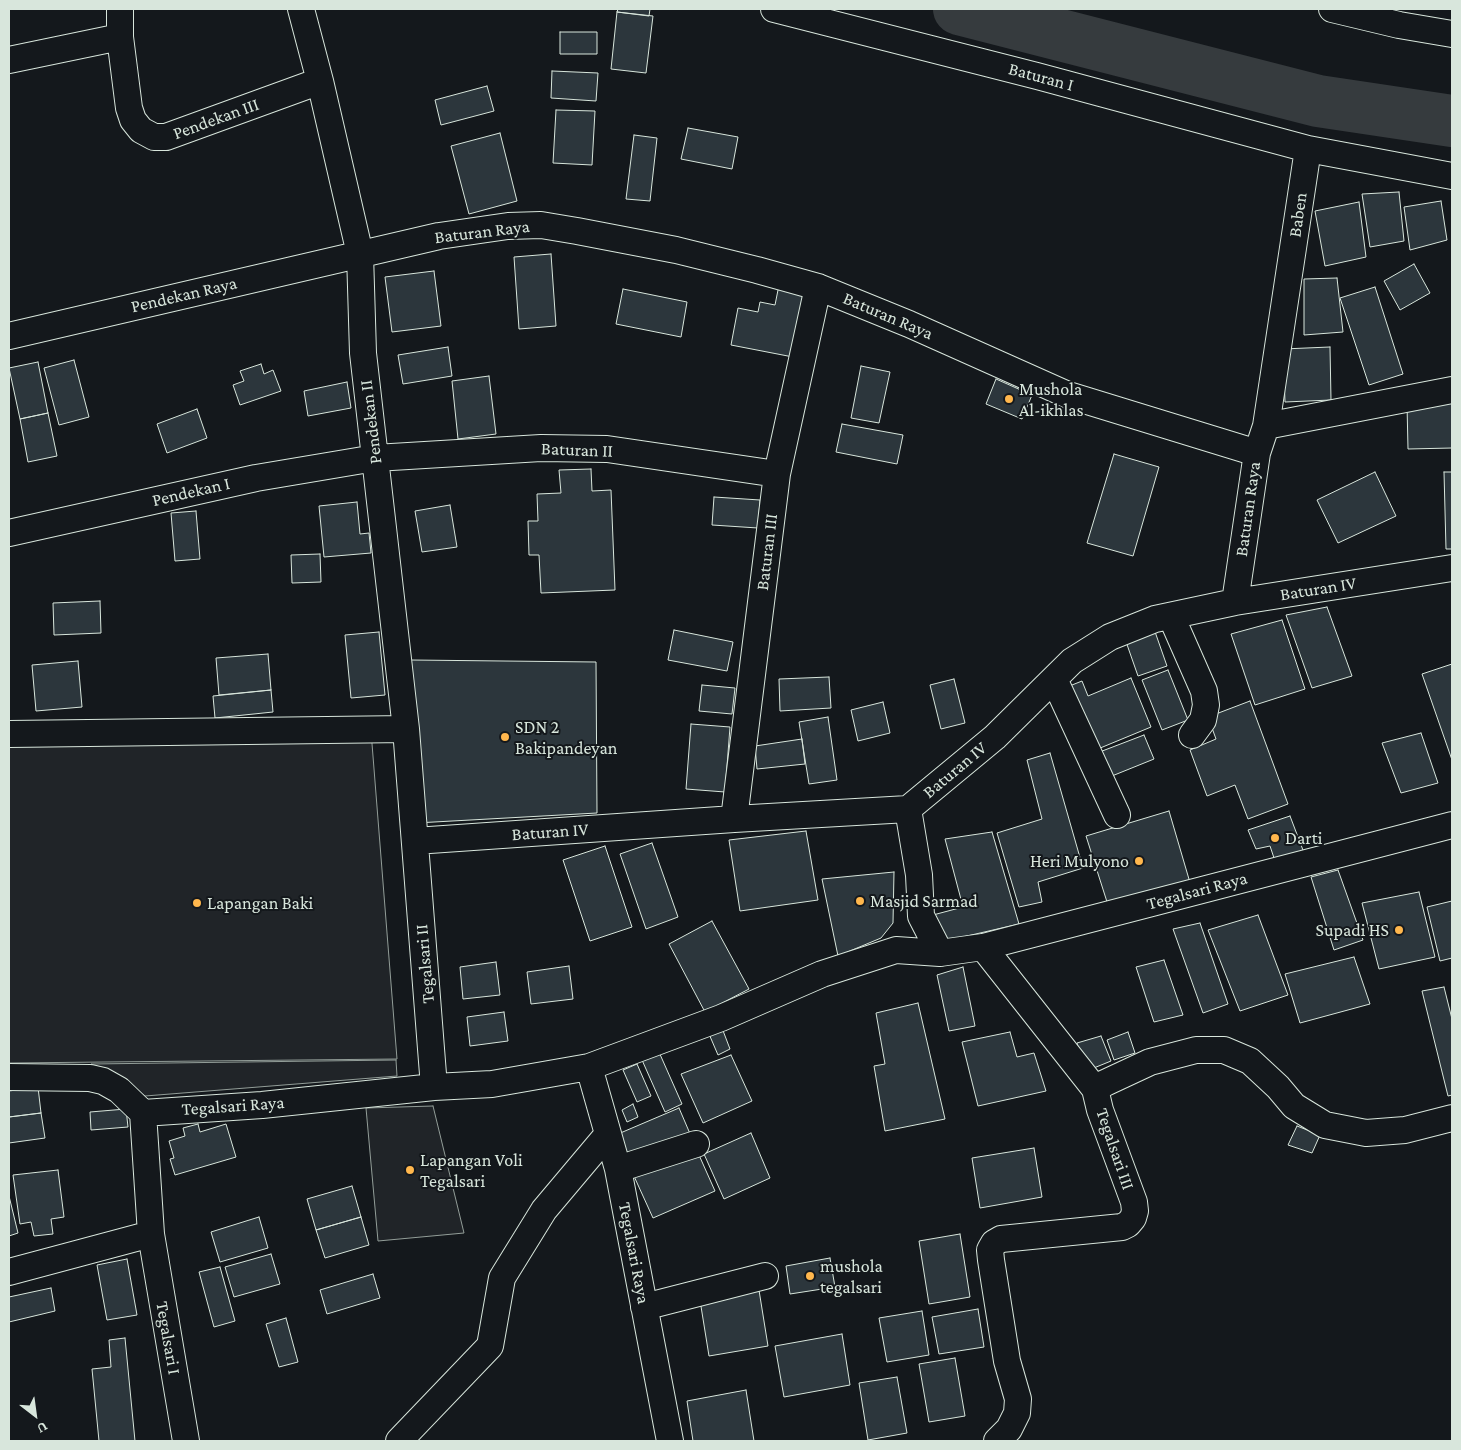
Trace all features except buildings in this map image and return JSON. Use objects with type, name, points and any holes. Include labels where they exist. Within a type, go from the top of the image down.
[{"type":"street","name":"Pendekan III","points":[[120,9],[120,37],[129,108],[133,120],[141,130],[154,137],[166,137],[320,81]]},
{"type":"street","name":"Pendekan II","points":[[301,9],[320,81],[360,254],[363,353],[406,729],[415,841]]},
{"type":"street","name":"Baturan I","points":[[774,9],[1037,76],[1308,149]]},
{"type":"street","points":[[1332,9],[1399,25],[1452,34]]},
{"type":"street","points":[[9,60],[120,37]]},
{"type":"street","points":[[1308,149],[1452,176]]},
{"type":"street","name":"Baben","points":[[1257,453],[1266,426],[1308,149]]},
{"type":"street","name":"Baturan Raya","points":[[360,254],[440,236],[508,226],[540,225],[676,250],[818,287],[909,324],[1068,395],[1257,453],[1235,602]]},
{"type":"street","name":"Pendekan Raya","points":[[9,336],[360,254]]},
{"type":"street","name":"Baturan III","points":[[734,819],[777,474],[818,287]]},
{"type":"street","points":[[1266,426],[1452,390]]},
{"type":"street","name":"Baturan II","points":[[375,458],[541,448],[607,449],[777,474]]},
{"type":"street","name":"Pendekan I","points":[[9,533],[256,478],[375,458]]},
{"type":"street","name":"Baturan IV","points":[[415,841],[908,809],[995,737],[1072,661],[1110,637],[1155,619],[1235,602],[1452,568]]},
{"type":"street","points":[[1171,616],[1204,691],[1206,705],[1203,720],[1192,735]]},
{"type":"street","points":[[1054,679],[1117,815]]},
{"type":"street","points":[[9,734],[406,729]]},
{"type":"street","points":[[908,809],[919,875],[921,916],[940,953]]},
{"type":"street","name":"Tegalsari Raya","points":[[143,1113],[262,1106],[434,1088],[492,1084],[590,1067],[721,1018],[822,974],[896,950],[940,953],[983,947],[1452,824]]},
{"type":"street","name":"Tegalsari II","points":[[415,841],[434,1088]]},
{"type":"street","points":[[896,950],[921,916]]},
{"type":"street","points":[[983,947],[1095,1089]]},
{"type":"street","name":"Tegalsari III","points":[[997,1441],[1009,1430],[1017,1413],[1018,1399],[1007,1361],[991,1260],[990,1250],[994,1243],[1001,1239],[1122,1227],[1134,1218],[1134,1202],[1100,1110],[1095,1089],[1150,1062],[1196,1050],[1224,1050],[1250,1061],[1278,1087],[1294,1106],[1325,1125],[1366,1133],[1405,1130],[1452,1118]]},
{"type":"street","name":"Tegalsari Raya","points":[[590,1067],[618,1169],[670,1441]]},
{"type":"street","points":[[9,1077],[90,1078],[119,1090],[143,1113],[150,1234],[9,1272]]},
{"type":"street","points":[[399,1441],[490,1346],[502,1278],[544,1210],[608,1134]]},
{"type":"street","points":[[618,1169],[696,1144]]},
{"type":"street","name":"Tegalsari I","points":[[150,1234],[186,1441]]},
{"type":"street","points":[[644,1307],[765,1276]]},
{"type":"shaded area","name":"Lapangan Baki","points":[[371,731],[397,1059],[9,1063],[9,746]]},
{"type":"shaded area","points":[[396,1060],[397,1076],[145,1096],[91,1064]]},
{"type":"shaded area","name":"Lapangan Voli Tegalsari","points":[[433,1106],[464,1233],[378,1241],[366,1108]]},
{"type":"waterway","points":[[959,9],[1318,101],[1452,121]]},
{"type":"place","name":"Mushola Al-ikhlas","points":[[1009,399]]},
{"type":"place","name":"SDN 2 Bakipandeyan","points":[[505,737]]},
{"type":"place","name":"Darti","points":[[1275,838]]},
{"type":"place","name":"Heri Mulyono","points":[[1139,861]]},
{"type":"place","name":"Masjid Sarmad","points":[[860,901]]},
{"type":"place","name":"Lapangan Baki","points":[[197,903]]},
{"type":"place","name":"Supadi HS","points":[[1399,930]]},
{"type":"place","name":"Lapangan Voli Tegalsari","points":[[410,1170]]},
{"type":"place","name":"mushola tegalsari","points":[[810,1276]]}]
